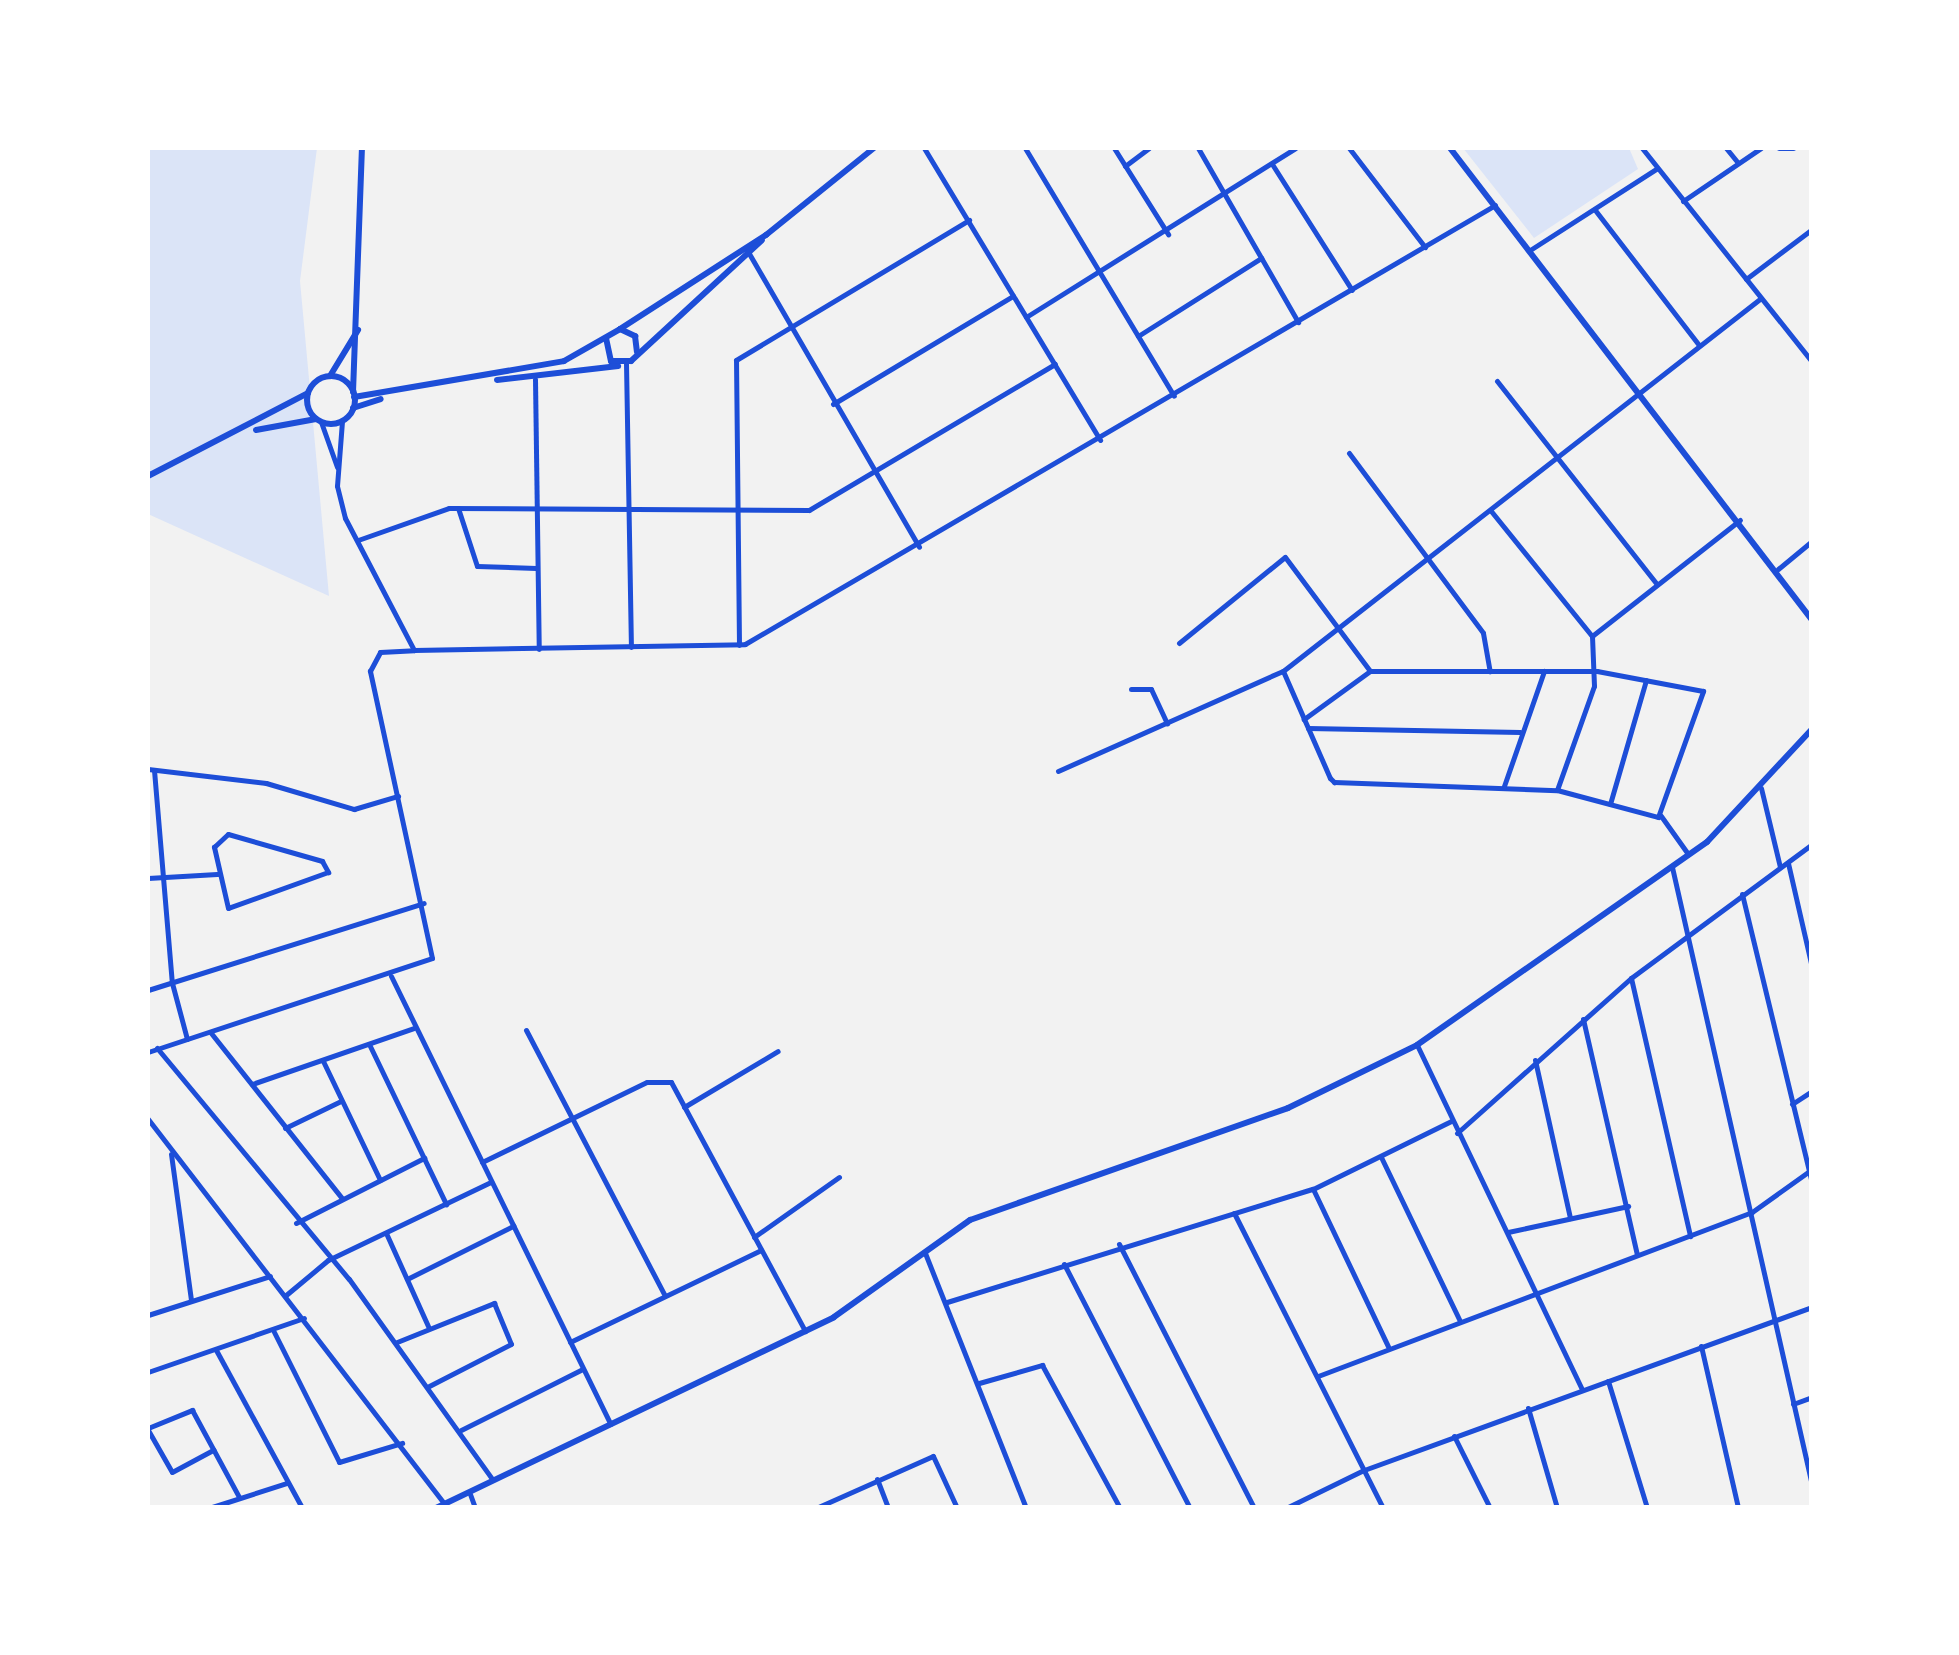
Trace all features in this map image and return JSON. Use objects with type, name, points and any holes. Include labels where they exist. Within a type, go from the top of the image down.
[{"type":"street","points":[[353,408],[361,324],[362,148]]},
{"type":"street","points":[[338,470],[342,421],[353,408],[386,397],[564,361],[620,330],[766,235],[874,148]]},
{"type":"street","points":[[924,148],[1100,440]]},
{"type":"street","points":[[1025,148],[1174,396]]},
{"type":"street","points":[[1114,148],[1168,235]]},
{"type":"street","points":[[1125,166],[1149,148]]},
{"type":"street","points":[[1198,148],[1298,322]]},
{"type":"street","points":[[1026,317],[1102,276],[1226,199],[1295,148]]},
{"type":"street","points":[[1349,148],[1425,247]]},
{"type":"street","points":[[1450,148],[1778,568],[1812,620]]},
{"type":"street","points":[[1642,148],[1812,362]]},
{"type":"street","points":[[1726,148],[1738,163]]},
{"type":"street","points":[[1683,200],[1761,148]]},
{"type":"street","points":[[1779,148],[1794,148]]},
{"type":"street","points":[[1272,164],[1352,290]]},
{"type":"street","points":[[1530,250],[1656,169]]},
{"type":"street","points":[[148,1052],[391,975],[432,958],[424,903],[370,665],[380,652],[750,642],[1495,206]]},
{"type":"street","points":[[1595,210],[1700,346]]},
{"type":"street","points":[[739,645],[732,366],[970,220]]},
{"type":"street","points":[[1746,279],[1812,228]]},
{"type":"street","points":[[485,380],[535,379],[624,364],[750,256],[766,235]]},
{"type":"street","points":[[745,247],[787,331],[918,547]]},
{"type":"street","points":[[1138,336],[1261,258]]},
{"type":"street","points":[[834,404],[1013,296]]},
{"type":"street","points":[[1058,771],[1283,671],[1761,298]]},
{"type":"street","points":[[148,476],[250,431],[308,393],[330,376],[361,324]]},
{"type":"street","points":[[620,330],[634,336],[637,352]]},
{"type":"street","points":[[606,337],[607,357],[624,364]]},
{"type":"street","points":[[624,364],[631,648]]},
{"type":"street","points":[[358,540],[458,508],[626,504],[821,507],[1055,364]]},
{"type":"street","points":[[330,376],[354,395],[386,397]]},
{"type":"street","points":[[535,379],[539,649]]},
{"type":"street","points":[[1497,381],[1656,584]]},
{"type":"street","points":[[308,393],[338,470],[358,540],[414,650]]},
{"type":"street","points":[[250,431],[319,420],[342,421]]},
{"type":"street","points":[[1349,453],[1487,639],[1490,671]]},
{"type":"street","points":[[458,508],[461,540],[478,566],[537,568]]},
{"type":"street","points":[[1492,511],[1592,636],[1596,671],[1557,790]]},
{"type":"street","points":[[1592,636],[1740,520]]},
{"type":"street","points":[[1778,568],[1812,541]]},
{"type":"street","points":[[1180,643],[1285,557],[1370,671]]},
{"type":"street","points":[[1283,671],[1334,782],[1557,790],[1661,816],[1689,855]]},
{"type":"street","points":[[1304,718],[1370,671],[1596,671],[1702,690],[1661,816]]},
{"type":"street","points":[[1504,787],[1544,671]]},
{"type":"street","points":[[1610,804],[1646,680]]},
{"type":"street","points":[[1131,689],[1151,689],[1167,723]]},
{"type":"street","points":[[1308,728],[1520,732]]},
{"type":"street","points":[[436,1508],[805,1331],[981,1216],[1288,1108],[1417,1045],[1689,855],[1761,788],[1812,729]]},
{"type":"street","points":[[188,1040],[172,983],[151,769],[266,783],[354,809],[398,796]]},
{"type":"street","points":[[1761,788],[1780,867]]},
{"type":"street","points":[[228,834],[329,867],[228,908],[217,874],[216,839],[228,834]]},
{"type":"street","points":[[1457,1133],[1535,1059],[1631,978],[1812,844]]},
{"type":"street","points":[[1788,862],[1812,968]]},
{"type":"street","points":[[1672,867],[1812,1484]]},
{"type":"street","points":[[148,878],[217,874]]},
{"type":"street","points":[[1742,894],[1812,1184]]},
{"type":"street","points":[[148,990],[424,903]]},
{"type":"street","points":[[391,975],[611,1427]]},
{"type":"street","points":[[1631,978],[1690,1236]]},
{"type":"street","points":[[1583,1019],[1637,1254]]},
{"type":"street","points":[[252,1084],[416,1027]]},
{"type":"street","points":[[526,1030],[665,1296]]},
{"type":"street","points":[[211,1032],[342,1198]]},
{"type":"street","points":[[369,1044],[446,1204]]},
{"type":"street","points":[[1417,1045],[1582,1390]]},
{"type":"street","points":[[158,1048],[296,1223],[397,1342],[494,1483]]},
{"type":"street","points":[[684,1106],[778,1051]]},
{"type":"street","points":[[1535,1059],[1570,1218]]},
{"type":"street","points":[[323,1060],[380,1180]]},
{"type":"street","points":[[482,1162],[656,1080],[672,1082],[805,1331]]},
{"type":"street","points":[[1792,1104],[1812,1091]]},
{"type":"street","points":[[285,1128],[341,1101]]},
{"type":"street","points":[[148,1119],[150,1127],[402,1442],[445,1504]]},
{"type":"street","points":[[947,1302],[1119,1244],[1313,1189],[1451,1121]]},
{"type":"street","points":[[170,1151],[191,1300]]},
{"type":"street","points":[[1380,1156],[1460,1321]]},
{"type":"street","points":[[296,1223],[424,1158]]},
{"type":"street","points":[[1318,1376],[1388,1346],[1752,1212],[1810,1170]]},
{"type":"street","points":[[754,1237],[840,1177]]},
{"type":"street","points":[[286,1295],[328,1260],[492,1182]]},
{"type":"street","points":[[1313,1189],[1388,1346]]},
{"type":"street","points":[[1507,1233],[1628,1206]]},
{"type":"street","points":[[1234,1214],[1383,1508]]},
{"type":"street","points":[[407,1279],[514,1226]]},
{"type":"street","points":[[386,1233],[428,1326]]},
{"type":"street","points":[[1119,1244],[1254,1508]]},
{"type":"street","points":[[570,1342],[761,1250]]},
{"type":"street","points":[[924,1250],[1026,1508]]},
{"type":"street","points":[[1064,1264],[1190,1508]]},
{"type":"street","points":[[148,1315],[270,1276]]},
{"type":"street","points":[[397,1342],[489,1299],[511,1338],[506,1349],[428,1386]]},
{"type":"street","points":[[1286,1508],[1364,1470],[1812,1307]]},
{"type":"street","points":[[148,1372],[274,1332],[304,1318]]},
{"type":"street","points":[[274,1332],[339,1462],[402,1442]]},
{"type":"street","points":[[1701,1346],[1738,1508]]},
{"type":"street","points":[[216,1350],[302,1508]]},
{"type":"street","points":[[978,1383],[1042,1365],[1120,1508]]},
{"type":"street","points":[[461,1430],[584,1369]]},
{"type":"street","points":[[1607,1380],[1646,1508]]},
{"type":"street","points":[[1793,1404],[1812,1397]]},
{"type":"street","points":[[1528,1408],[1557,1508]]},
{"type":"street","points":[[213,1450],[172,1472],[148,1429],[192,1410],[240,1497]]},
{"type":"street","points":[[1454,1436],[1490,1508]]},
{"type":"street","points":[[821,1506],[933,1456],[957,1508]]},
{"type":"street","points":[[878,1479],[888,1508]]},
{"type":"street","points":[[209,1508],[288,1483]]},
{"type":"street","points":[[470,1494],[475,1508]]},
{"type":"shaded area","points":[[148,148],[317,148],[300,281],[329,596],[148,514]]},
{"type":"shaded area","points":[[1463,148],[1629,148],[1638,169],[1534,238]]}]
